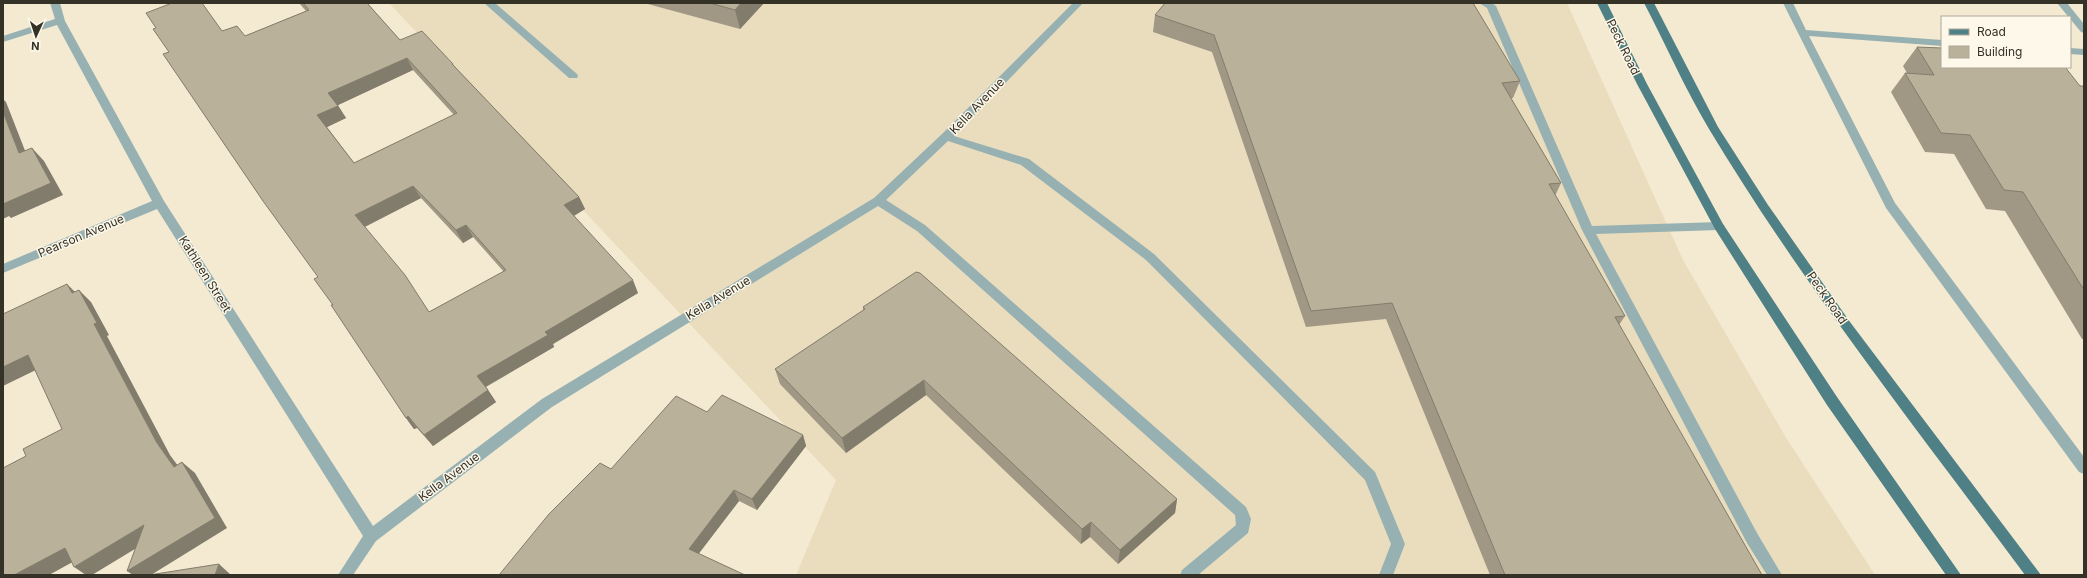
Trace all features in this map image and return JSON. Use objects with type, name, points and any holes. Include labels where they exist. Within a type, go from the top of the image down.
[{"type":"main road","name":"Peck Road","points":[[1602,3],[1642,84],[1719,226],[1832,401],[1954,575]]},
{"type":"main road","name":"Peck Road","points":[[1649,3],[1713,127],[1764,208],[1846,325],[2034,575]]},
{"type":"street","name":"Kathleen Street","points":[[55,3],[60,21],[159,203],[371,536]]},
{"type":"street","points":[[489,3],[573,76]]},
{"type":"street","name":"Kella Avenue","points":[[345,575],[371,536],[547,403],[878,201],[946,137],[1078,3]]},
{"type":"street","points":[[1484,3],[1491,6],[1588,230],[1752,538],[1775,575]]},
{"type":"street","points":[[1788,3],[1890,204],[2079,454],[2084,468]]},
{"type":"street","points":[[2062,3],[2084,30]]},
{"type":"street","points":[[3,39],[60,21]]},
{"type":"street","points":[[1802,33],[1941,42]]},
{"type":"street","points":[[2071,51],[2084,52]]},
{"type":"street","points":[[946,137],[1026,162],[1150,257],[1370,476],[1398,544],[1386,575]]},
{"type":"street","points":[[878,201],[920,228],[1241,511],[1244,519],[1243,528],[1187,575]]},
{"type":"street","name":"Pearson Avenue","points":[[3,269],[159,203]]},
{"type":"street","points":[[1588,230],[1719,226]]},
{"type":"shaded area","points":[[389,3],[1567,3],[1683,260],[1785,436],[1875,575],[796,575],[836,480]]},
{"type":"building","points":[[172,3],[202,3],[222,31],[237,26],[245,36],[309,10],[303,3],[367,3],[400,40],[422,31],[579,197],[564,205],[633,280],[545,332],[548,335],[477,376],[488,390],[424,435],[408,416],[406,418],[331,305],[333,305],[314,279],[318,277],[263,201],[163,54],[169,52],[153,29],[156,28],[146,13]],"holes":[[[407,58],[457,113],[354,163],[317,115],[338,106],[328,93]],[[413,186],[456,230],[466,225],[506,270],[429,312],[405,275],[355,215]]]},
{"type":"building","points":[[710,3],[741,3],[735,10]]},
{"type":"building","points":[[1165,3],[1473,3],[1520,81],[1502,83],[1561,183],[1549,184],[1625,316],[1615,317],[1762,575],[1505,575],[1392,303],[1311,311],[1214,35],[1155,15]]},
{"type":"building","points":[[1917,47],[1941,48],[1941,68],[2066,68],[2080,86],[2084,86],[2084,290],[2023,192],[2004,190],[1970,135],[1941,133],[1905,73],[1934,75]]},
{"type":"building","points":[[3,112],[19,153],[32,148],[51,183],[3,204]]},
{"type":"building","points":[[916,272],[920,273],[1177,499],[1120,550],[1091,522],[1082,529],[924,380],[842,438],[775,369],[865,309],[863,307]]},
{"type":"building","points":[[67,284],[72,293],[79,290],[97,323],[94,324],[157,443],[174,467],[182,462],[215,518],[127,571],[144,525],[74,567],[65,548],[14,575],[3,575],[3,468],[26,456],[23,449],[62,429],[28,355],[3,367],[3,314]]},
{"type":"building","points":[[722,395],[803,435],[752,499],[734,490],[689,549],[745,575],[499,575],[549,514],[600,463],[611,469],[676,396],[707,412]]},
{"type":"building","points":[[219,564],[215,575],[149,575]]}]
